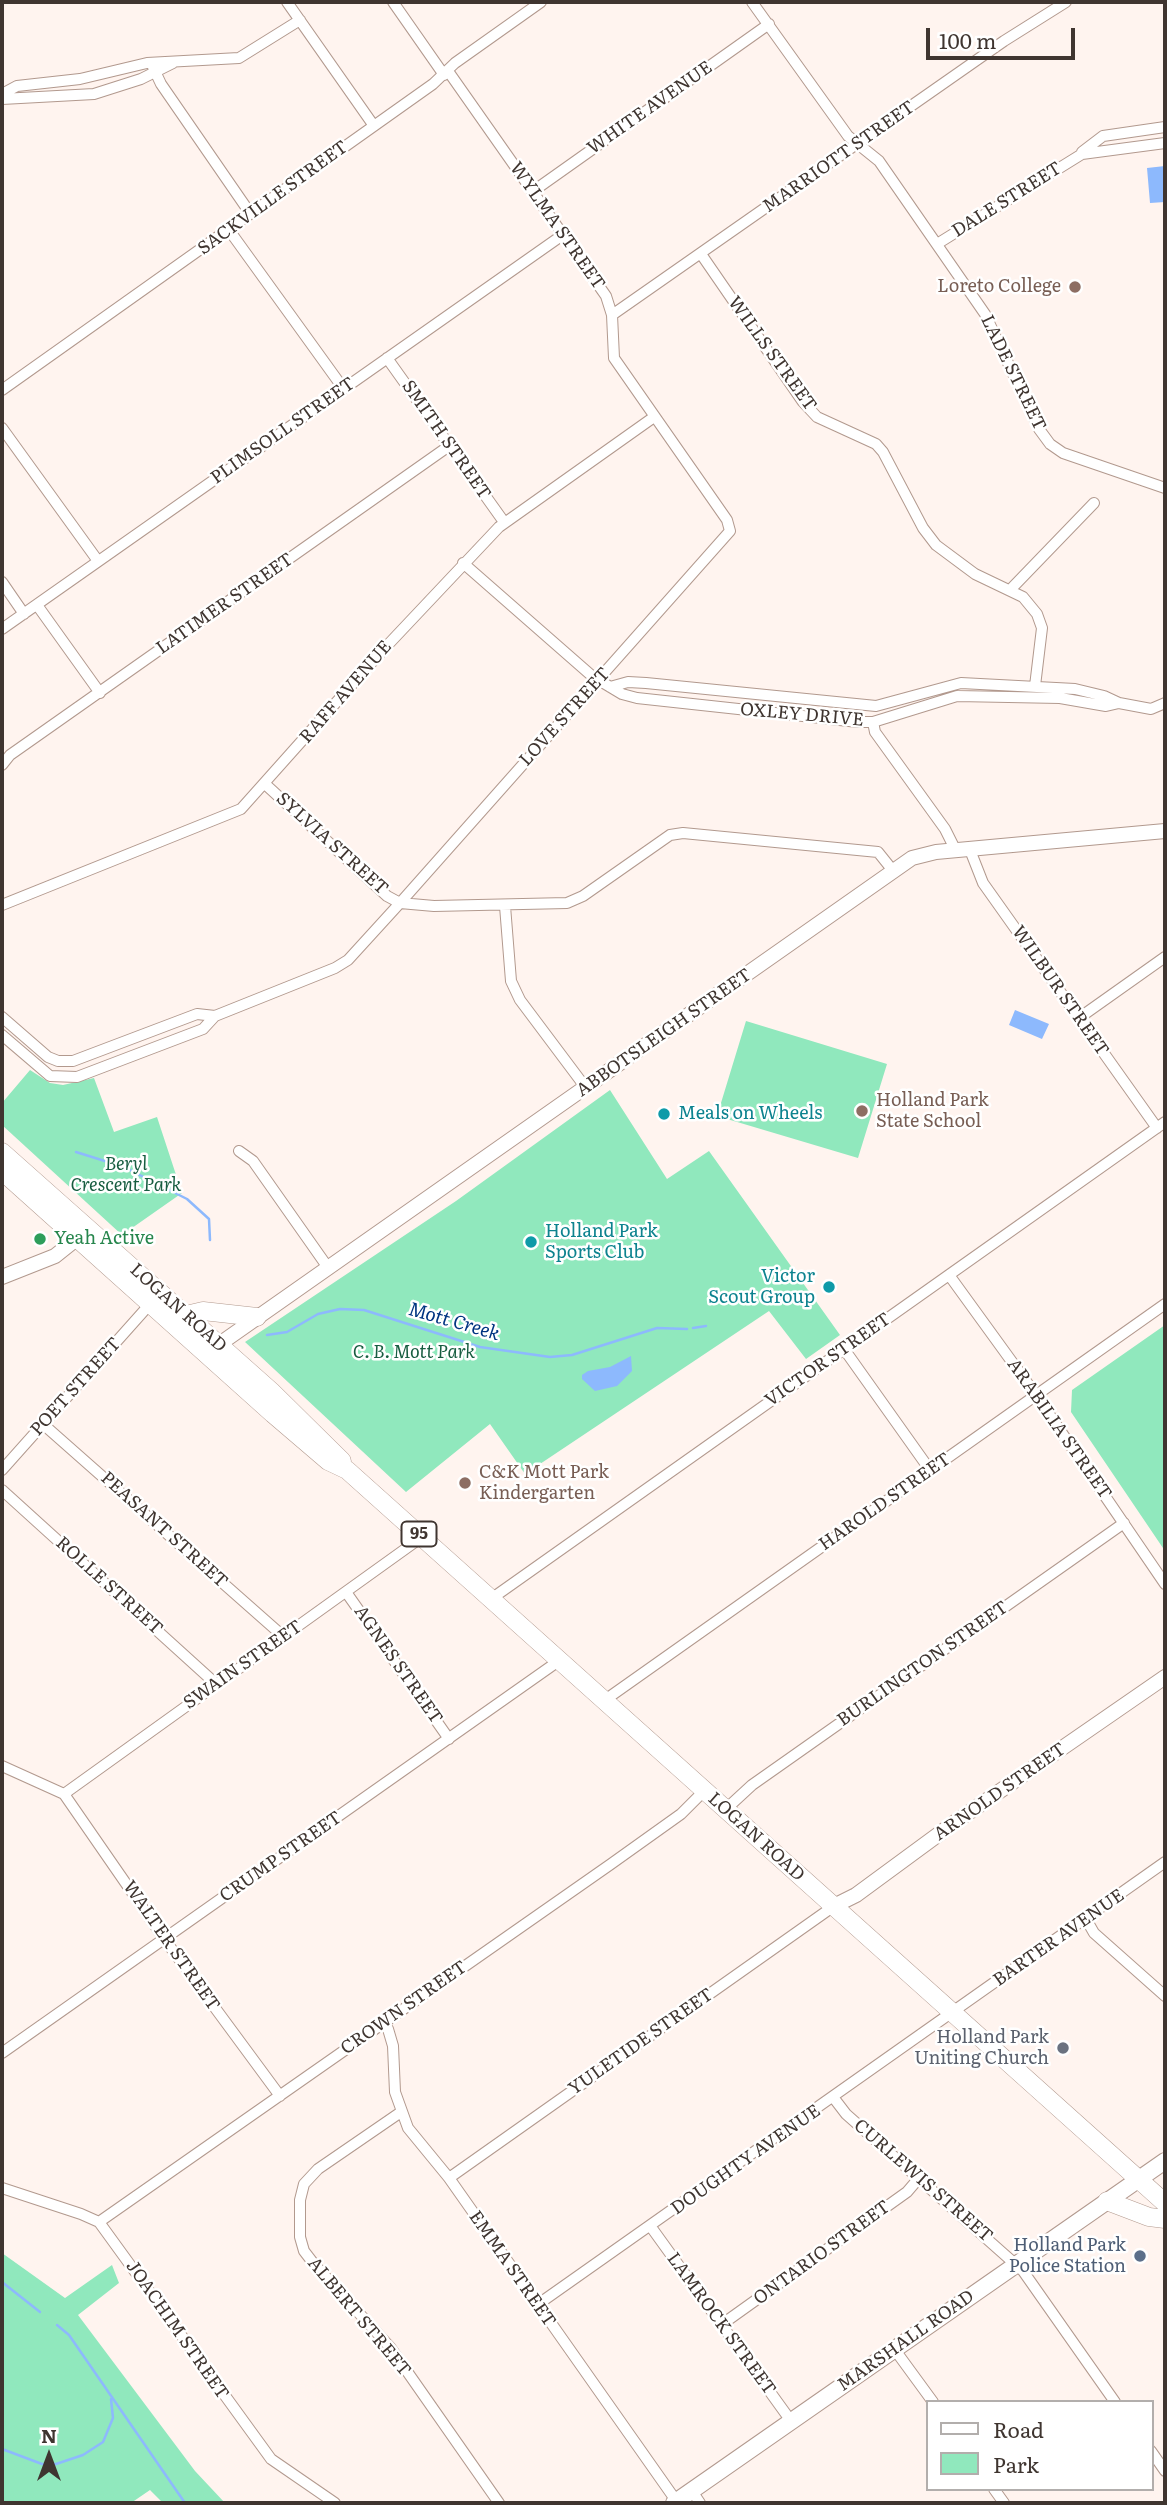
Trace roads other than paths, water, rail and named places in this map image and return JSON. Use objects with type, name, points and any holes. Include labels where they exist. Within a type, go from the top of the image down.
[{"type":"main road","name":"LOGAN ROAD","points":[[2,1152],[150,1304],[212,1349],[337,1453],[347,1470],[1165,2203]]},
{"type":"main road","name":"LOGAN ROAD","points":[[2,1171],[186,1315],[212,1349]]},
{"type":"main road","points":[[186,1315],[203,1311],[257,1317]]},
{"type":"main road","name":"MARSHALL ROAD","points":[[675,2502],[696,2497],[791,2421],[1165,2161]]},
{"type":"main road","points":[[1107,2201],[1149,2217],[1165,2219]]},
{"type":"street","points":[[287,2],[374,126]]},
{"type":"street","name":"WYLMA STREET","points":[[393,2],[564,234],[606,296],[612,314],[614,358],[727,520],[730,531]]},
{"type":"street","name":"SACKVILLE STREET","points":[[2,390],[374,126],[541,2]]},
{"type":"street","name":"LADE STREET","points":[[752,2],[847,135],[876,157],[985,314],[1050,444],[1063,453],[1165,488]]},
{"type":"street","name":"MARRIOTT STREET","points":[[612,314],[1004,41],[1066,2]]},
{"type":"street","points":[[5,96],[17,86],[80,79],[176,62],[243,57],[300,20]]},
{"type":"street","name":"WHITE AVENUE","points":[[532,192],[769,24]]},
{"type":"street","points":[[5,96],[94,94],[154,67]]},
{"type":"street","points":[[154,67],[250,213]]},
{"type":"street","name":"DALE STREET","points":[[937,244],[1077,156],[1103,136],[1165,127]]},
{"type":"street","name":"DALE STREET","points":[[1077,156],[1093,150],[1165,143]]},
{"type":"street","points":[[229,230],[344,388]]},
{"type":"street","name":"PLIMSOLL STREET","points":[[2,629],[564,234]]},
{"type":"street","name":"WILLS STREET","points":[[701,254],[803,402],[831,425],[876,444],[890,464],[923,528],[936,545],[975,574],[1023,597],[1037,614],[1042,628],[1035,686]]},
{"type":"street","name":"SMITH STREET","points":[[387,358],[504,522]]},
{"type":"street","name":"RAFF AVENUE","points":[[2,905],[241,809],[463,563],[504,522],[654,416]]},
{"type":"street","points":[[2,428],[98,561]]},
{"type":"street","name":"LATIMER STREET","points":[[2,765],[100,692],[449,446]]},
{"type":"street","points":[[1010,590],[1094,503]]},
{"type":"street","name":"LOVE STREET","points":[[215,1016],[335,968],[348,960],[730,531]]},
{"type":"street","name":"OXLEY DRIVE","points":[[463,563],[598,680],[637,698],[873,722],[957,696],[1060,698],[1107,706],[1119,703]]},
{"type":"street","points":[[2,582],[24,614]]},
{"type":"street","points":[[37,605],[100,692]]},
{"type":"street","name":"OXLEY DRIVE","points":[[610,687],[628,682],[646,683],[876,706],[961,683],[1075,689],[1104,696],[1119,703],[1151,709],[1165,702]]},
{"type":"street","name":"WILBUR STREET","points":[[873,722],[875,732],[963,850],[983,883],[1079,1018],[1161,1125]]},
{"type":"street","name":"SYLVIA STREET","points":[[265,784],[387,896],[400,903]]},
{"type":"street","name":"ABBOTSLEIGH STREET","points":[[212,1349],[894,872],[924,854],[1165,831]]},
{"type":"street","points":[[400,903],[505,906],[567,903],[583,896],[670,835],[683,833],[878,852],[894,872]]},
{"type":"street","points":[[505,906],[511,981],[520,1000],[586,1088]]},
{"type":"street","points":[[1079,1018],[1165,957]]},
{"type":"street","points":[[2,1017],[48,1057],[73,1061],[197,1014],[215,1016]]},
{"type":"street","points":[[2,1035],[50,1076],[77,1077],[203,1029],[215,1016]]},
{"type":"street","name":"VICTOR STREET","points":[[491,1599],[1161,1125]]},
{"type":"street","points":[[239,1151],[253,1161],[329,1269]]},
{"type":"street","points":[[2,1277],[55,1256],[83,1234]]},
{"type":"street","name":"ARABILIA STREET","points":[[949,1275],[1036,1395],[1165,1584]]},
{"type":"street","name":"POET STREET","points":[[2,1470],[150,1304]]},
{"type":"street","name":"HAROLD STREET","points":[[605,1699],[1165,1304]]},
{"type":"street","points":[[844,1349],[930,1470]]},
{"type":"street","name":"PEASANT STREET","points":[[44,1425],[284,1637]]},
{"type":"street","name":"ROLLE STREET","points":[[2,1490],[216,1684]]},
{"type":"street","name":"BURLINGTON STREET","points":[[726,1809],[752,1784],[1124,1523]]},
{"type":"street","name":"SWAIN STREET","points":[[64,1794],[422,1537]]},
{"type":"street","name":"AGNES STREET","points":[[346,1592],[450,1739]]},
{"type":"street","name":"CRUMP STREET","points":[[2,2053],[560,1660]]},
{"type":"street","name":"ARNOLD STREET","points":[[834,1906],[879,1879],[958,1820],[1165,1677]]},
{"type":"street","points":[[2,1766],[64,1794]]},
{"type":"street","name":"CROWN STREET","points":[[99,2222],[681,1814],[705,1790]]},
{"type":"street","name":"WALTER STREET","points":[[64,1794],[165,1940],[280,2096]]},
{"type":"street","name":"BARTER AVENUE","points":[[953,2012],[1165,1863]]},
{"type":"street","name":"YULETIDE STREET","points":[[449,2178],[834,1906]]},
{"type":"street","points":[[1086,1919],[1094,1933],[1165,1996]]},
{"type":"street","name":"DOUGHTY AVENUE","points":[[537,2305],[652,2227],[953,2012]]},
{"type":"street","name":"EMMA STREET","points":[[383,2023],[393,2046],[395,2092],[408,2127],[449,2178],[675,2502]]},
{"type":"street","name":"CURLEWIS STREET","points":[[834,2097],[846,2114],[1016,2263],[1114,2400]]},
{"type":"street","name":"ALBERT STREET","points":[[401,2112],[318,2169],[304,2184],[300,2200],[300,2237],[304,2251],[314,2264],[390,2347],[499,2503]]},
{"type":"street","name":"ONTARIO STREET","points":[[721,2325],[907,2192],[919,2178]]},
{"type":"street","points":[[2,2189],[99,2222]]},
{"type":"street","name":"JOACHIM STREET","points":[[99,2222],[264,2450],[294,2477],[335,2503]]},
{"type":"street","name":"LAMROCK STREET","points":[[652,2227],[791,2421]]},
{"type":"street","points":[[895,2350],[932,2400]]},
{"type":"street","points":[[1153,2454],[1165,2469]]},
{"type":"water","points":[[1165,166],[1165,202],[1150,203],[1147,168]]},
{"type":"water","points":[[1015,1010],[1049,1024],[1042,1039],[1009,1025]]},
{"type":"water","points":[[631,1356],[632,1371],[617,1386],[595,1391],[582,1379],[582,1375],[588,1371],[610,1367]]},
{"type":"waterway","name":"Mott Creek","points":[[76,1152],[124,1167],[187,1199],[209,1219],[210,1240]]},
{"type":"waterway","name":"Mott Creek","points":[[267,1335],[287,1332],[318,1314],[340,1309],[364,1310],[480,1347],[550,1357],[572,1355],[657,1328],[687,1329]]},
{"type":"waterway","name":"Mott Creek","points":[[693,1328],[706,1326]]},
{"type":"waterway","points":[[2,2282],[40,2312]]},
{"type":"waterway","points":[[57,2325],[69,2335],[185,2503]]},
{"type":"waterway","points":[[2,2449],[42,2464],[56,2464],[83,2455],[103,2442],[113,2418],[111,2399]]},
{"type":"place","name":"Loreto College","points":[[1075,287]]},
{"type":"place","name":"Holland Park State School","points":[[862,1111]]},
{"type":"place","name":"Meals on Wheels","points":[[664,1114]]},
{"type":"place","name":"Yeah Active","points":[[40,1239]]},
{"type":"place","name":"Holland Park Sports Club","points":[[531,1242]]},
{"type":"place","name":"Victor Scout Group","points":[[829,1287]]},
{"type":"place","name":"C&K Mott Park Kindergarten","points":[[465,1483]]},
{"type":"place","name":"Holland Park Uniting Church","points":[[1063,2048]]},
{"type":"place","name":"Holland Park Police Station","points":[[1140,2256]]},
{"type":"park label","name":"Beryl Crescent Park","points":[[126,1175]]},
{"type":"park label","name":"C. B. Mott Park","points":[[414,1353]]}]
